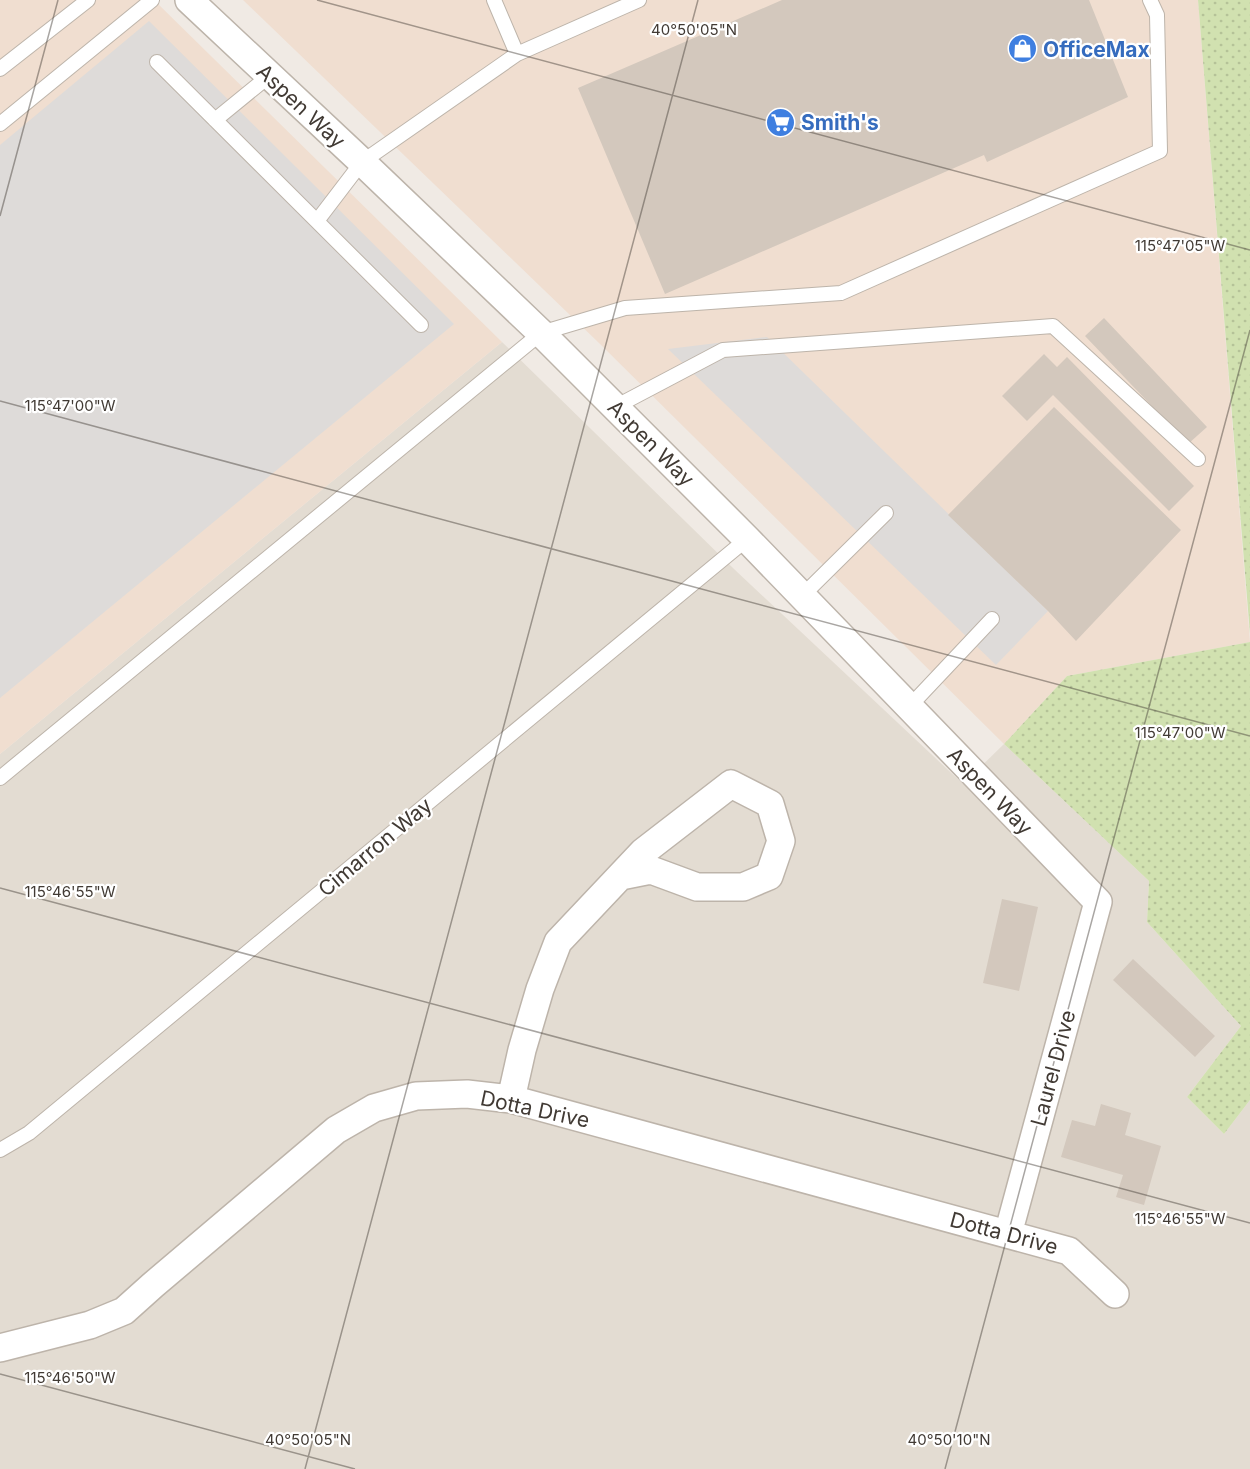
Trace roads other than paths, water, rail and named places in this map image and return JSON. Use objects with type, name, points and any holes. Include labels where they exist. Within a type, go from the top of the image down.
[{"type":"street","name":"Aspen Way","points":[[189,0],[541,333],[747,539],[1098,902]]},
{"type":"street","points":[[511,1099],[522,1050],[540,989],[558,942],[643,852],[731,784],[770,804],[781,841],[769,876],[743,888],[696,886],[651,870],[621,876]]},
{"type":"street","name":"Laurel Drive","points":[[1008,1234],[1098,902]]},
{"type":"street","name":"Dotta Drive","points":[[0,1348],[90,1325],[124,1311],[336,1130],[374,1108],[416,1096],[467,1094],[511,1099],[1069,1251],[1115,1294]]},
{"type":"lane","points":[[0,69],[88,0]]},
{"type":"lane","points":[[0,124],[152,0]]},
{"type":"lane","points":[[494,0],[517,54]]},
{"type":"lane","points":[[317,221],[362,162],[517,54],[639,0]]},
{"type":"lane","points":[[0,778],[541,333],[625,308],[841,293],[1160,151],[1157,15],[1150,0]]},
{"type":"lane","points":[[157,62],[422,325]]},
{"type":"lane","points":[[215,120],[269,76]]},
{"type":"lane","points":[[615,407],[723,350],[1053,326],[1198,459]]},
{"type":"lane","points":[[802,596],[886,513]]},
{"type":"lane","name":"Cimarron Way","points":[[0,1150],[29,1133],[747,539]]},
{"type":"lane","points":[[909,707],[992,619]]},
{"type":"place","name":"OfficeMax","points":[[1022,49]]},
{"type":"place","name":"Smith's","points":[[780,122]]}]
